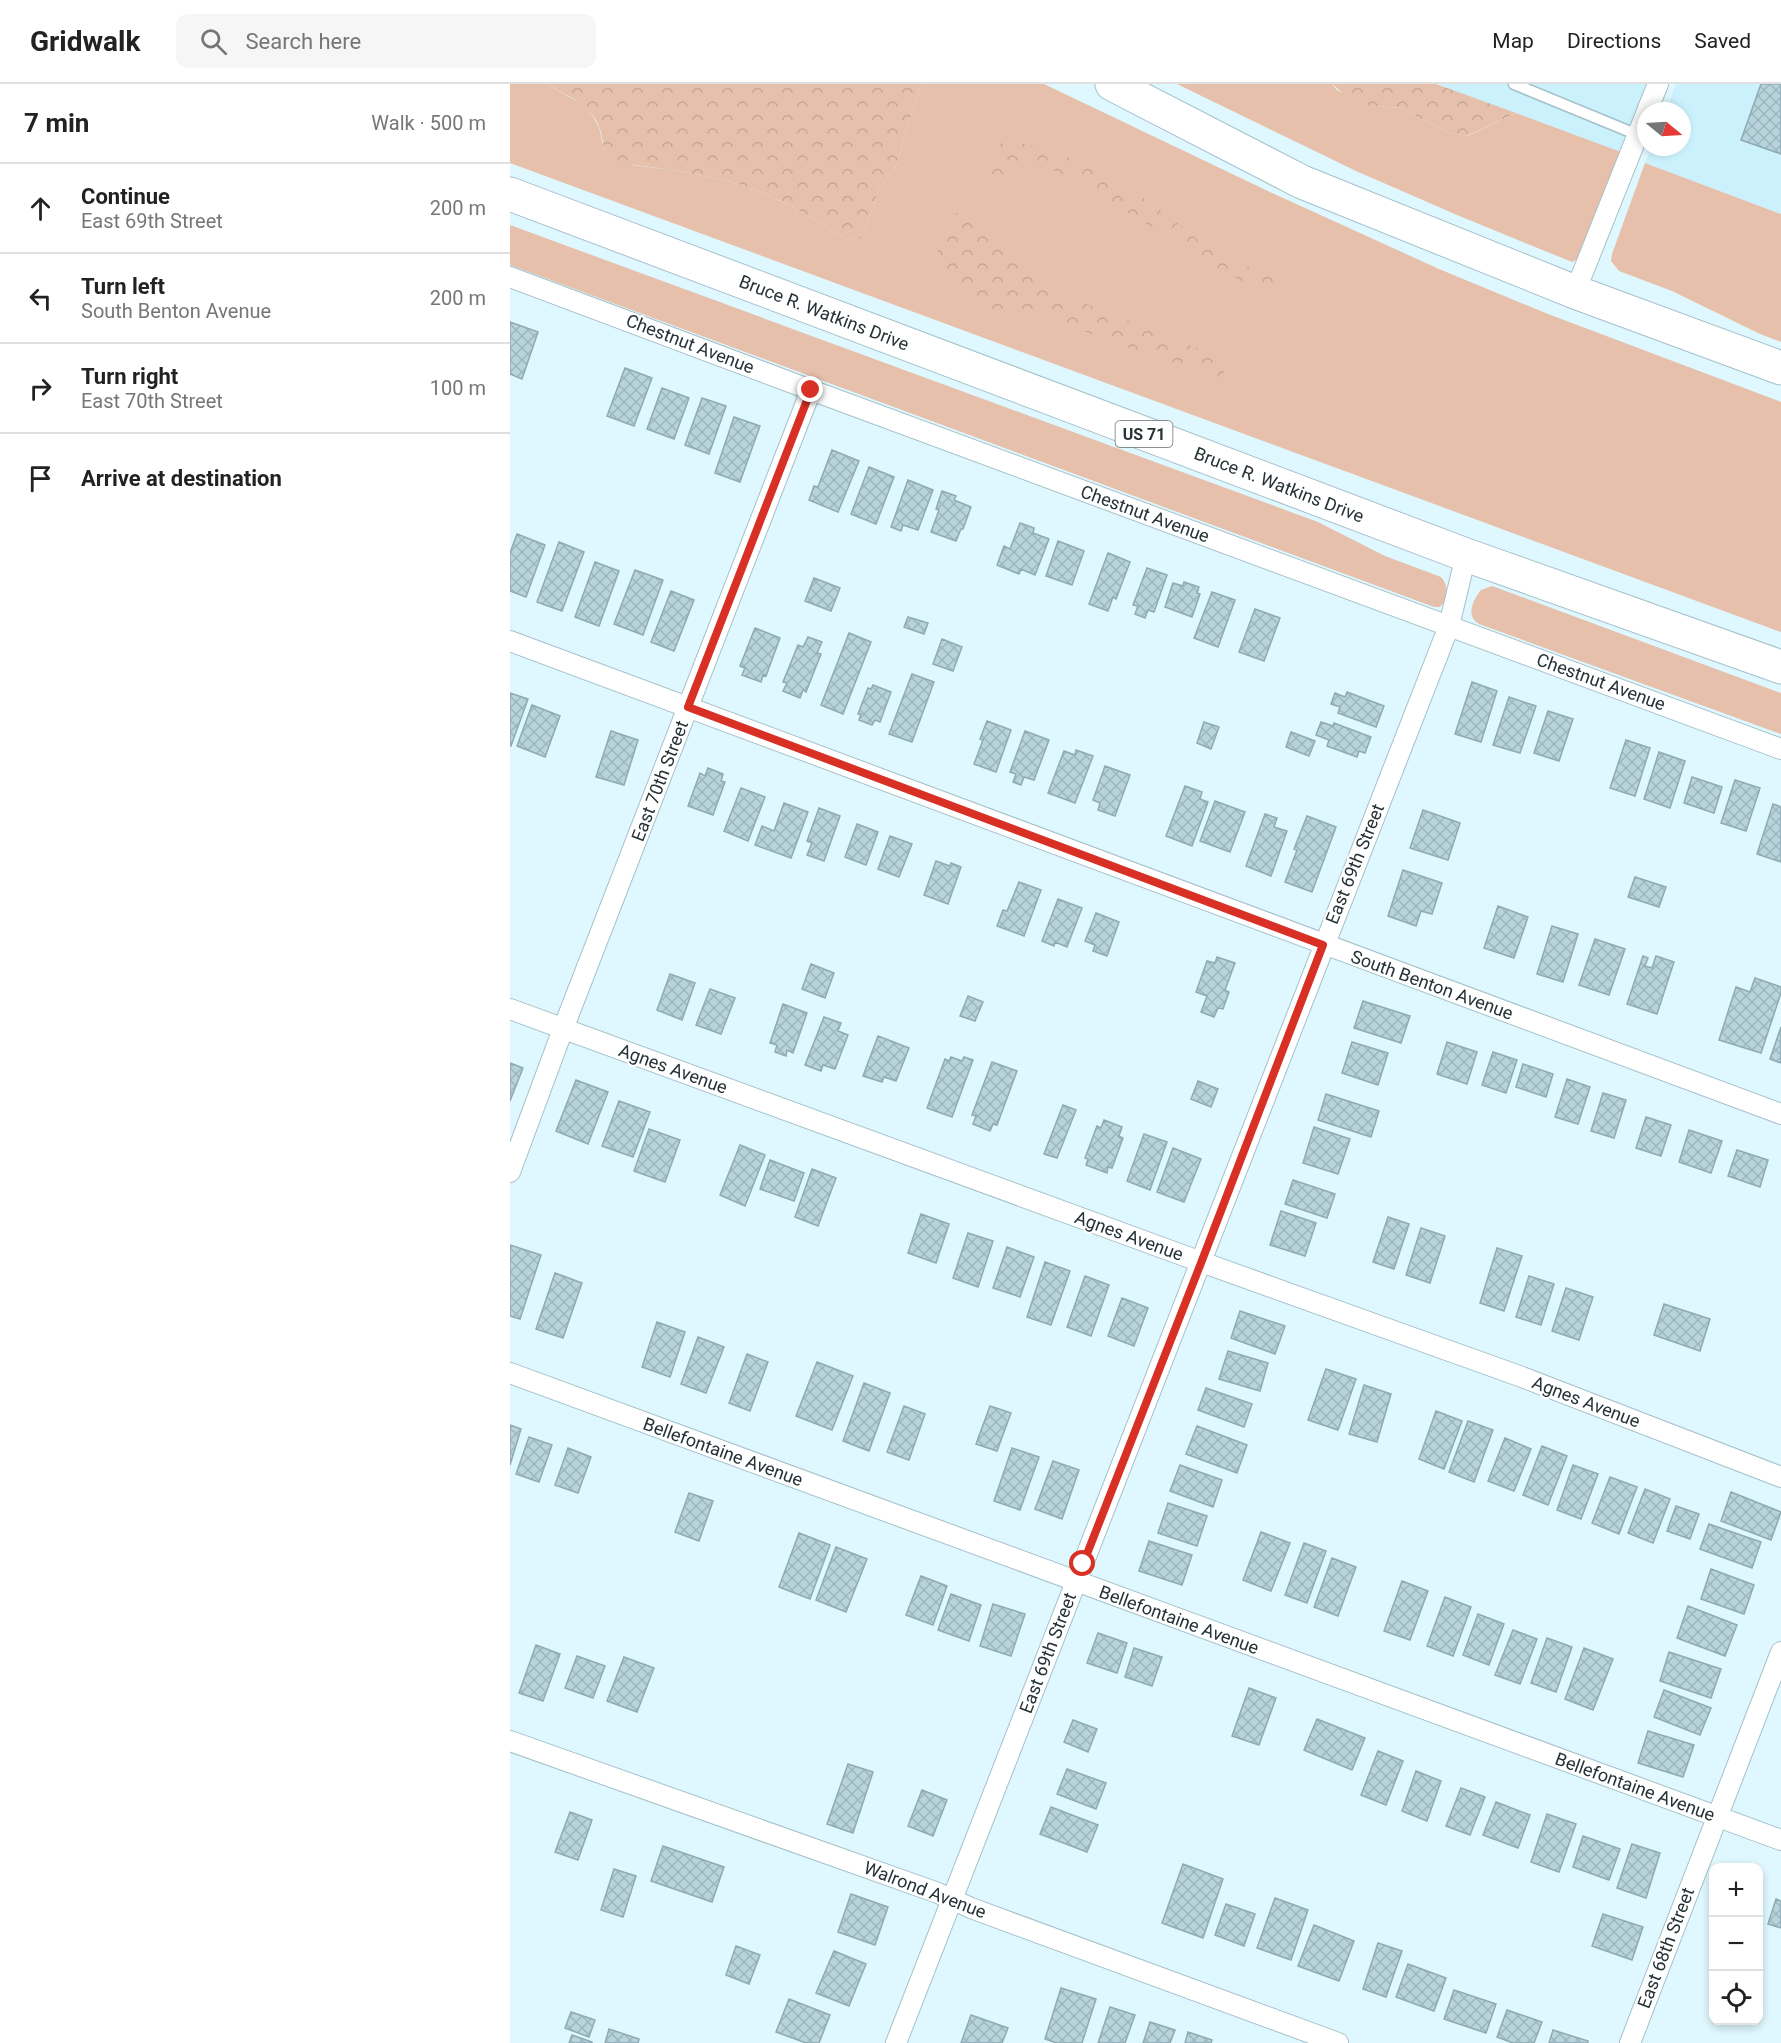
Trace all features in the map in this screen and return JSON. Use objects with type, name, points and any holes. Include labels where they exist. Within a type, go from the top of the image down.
[{"type":"highway","points":[[1112,84],[1302,182],[1575,292],[1781,368]]},
{"type":"highway","name":"Bruce R. Watkins Drive","points":[[510,194],[1466,555],[1781,667]]},
{"type":"street","points":[[1651,102],[1658,84]]},
{"type":"street","points":[[1575,292],[1637,137]]},
{"type":"street","name":"Chestnut Avenue","points":[[510,277],[1781,749]]},
{"type":"street","name":"East 70th Street","points":[[510,1172],[563,1029],[811,390]]},
{"type":"street","name":"East 69th Street","points":[[896,2043],[1449,626],[1466,555]]},
{"type":"street","name":"South Benton Avenue","points":[[510,641],[1781,1114]]},
{"type":"street","name":"Agnes Avenue","points":[[510,1009],[1201,1263],[1522,1377],[1781,1477]]},
{"type":"street","name":"Bellefontaine Avenue","points":[[510,1373],[1781,1840]]},
{"type":"street","name":"East 68th Street","points":[[1630,2043],[1781,1652]]},
{"type":"street","name":"Walrond Avenue","points":[[510,1741],[952,1899],[1338,2043]]},
{"type":"lane","points":[[1514,84],[1637,135]]},
{"type":"shaded area","points":[[1436,84],[1648,84],[1641,102],[1637,102],[1637,112],[1621,152]]},
{"type":"shaded area","points":[[1676,84],[1781,84],[1781,214],[1645,163],[1648,156],[1691,156],[1691,102],[1669,102]]},
{"type":"green space","points":[[510,84],[547,84],[583,105],[599,127],[604,150],[633,165],[679,171],[756,190],[788,204],[852,240],[865,232],[879,189],[895,169],[921,84],[1044,84],[1270,192],[1439,269],[1548,314],[1781,402],[1781,632],[510,163]]},
{"type":"green space","points":[[547,84],[921,84],[895,169],[879,189],[865,232],[860,238],[852,240],[788,204],[756,190],[679,171],[621,163],[604,150],[599,126],[590,112],[577,101]]},
{"type":"green space","points":[[1177,84],[1332,84],[1337,90],[1373,106],[1400,108],[1450,133],[1468,136],[1516,113],[1621,152],[1582,251],[1572,262],[1356,171]]},
{"type":"green space","points":[[1332,84],[1436,84],[1516,113],[1467,136],[1450,133],[1400,108],[1354,102]]},
{"type":"green space","points":[[1007,142],[1047,150],[1069,158],[1130,189],[1213,250],[1271,275],[1276,282],[1275,290],[1267,294],[1214,267],[1196,252],[1042,164],[1019,160],[989,186],[984,174],[988,158],[996,146]]},
{"type":"green space","points":[[1645,163],[1781,214],[1781,342],[1672,291],[1619,271],[1611,261]]},
{"type":"green space","points":[[956,213],[962,214],[1024,258],[1035,268],[1051,290],[1214,355],[1222,362],[1225,370],[1221,378],[1108,341],[1065,323],[1033,313],[1014,316],[1002,314],[989,307],[941,269],[938,249],[950,216]]},
{"type":"green space","points":[[510,225],[1318,522],[1385,556],[1441,577],[1446,588],[1445,600],[1440,607],[1434,607],[510,265]]},
{"type":"green space","points":[[1492,586],[1781,693],[1781,734],[1479,624],[1472,617],[1473,603],[1481,590]]},
{"type":"building","points":[[1761,84],[1781,84],[1781,154],[1741,140]]},
{"type":"building","points":[[510,322],[538,332],[522,379],[510,374]]},
{"type":"building","points":[[625,368],[652,378],[634,426],[607,416]]},
{"type":"building","points":[[662,388],[689,398],[674,439],[647,429]]},
{"type":"building","points":[[702,398],[726,406],[709,454],[685,445]]},
{"type":"building","points":[[734,417],[760,426],[740,482],[715,473]]},
{"type":"building","points":[[832,450],[859,461],[838,512],[809,500],[814,486],[818,487]]},
{"type":"building","points":[[869,467],[894,477],[876,524],[851,514]]},
{"type":"building","points":[[908,480],[933,490],[918,530],[903,525],[901,531],[891,527]]},
{"type":"building","points":[[942,491],[956,496],[954,500],[971,507],[956,541],[931,532],[939,510],[936,509]]},
{"type":"building","points":[[1020,523],[1034,528],[1033,533],[1049,539],[1035,575],[1021,569],[1019,574],[997,565],[1004,546],[1010,549]]},
{"type":"building","points":[[517,534],[545,545],[526,597],[510,591],[510,553]]},
{"type":"building","points":[[1058,541],[1084,551],[1072,585],[1046,576]]},
{"type":"building","points":[[559,542],[584,552],[562,611],[537,602]]},
{"type":"building","points":[[1108,553],[1130,562],[1116,599],[1113,597],[1108,611],[1089,604]]},
{"type":"building","points":[[595,562],[619,571],[599,626],[575,617]]},
{"type":"building","points":[[1147,568],[1167,575],[1154,612],[1148,610],[1145,618],[1135,614],[1138,606],[1133,605]]},
{"type":"building","points":[[635,570],[663,580],[643,635],[614,624]]},
{"type":"building","points":[[814,578],[840,588],[831,611],[805,601]]},
{"type":"building","points":[[1184,582],[1199,587],[1197,593],[1200,594],[1192,617],[1165,607],[1173,583],[1183,586]]},
{"type":"building","points":[[671,591],[694,600],[674,651],[651,642]]},
{"type":"building","points":[[1212,592],[1235,600],[1218,647],[1194,638]]},
{"type":"building","points":[[1255,609],[1280,618],[1264,661],[1239,652]]},
{"type":"building","points":[[908,617],[928,623],[924,634],[904,627]]},
{"type":"building","points":[[755,628],[780,638],[766,676],[763,675],[761,682],[742,675],[745,668],[740,666]]},
{"type":"building","points":[[849,633],[871,642],[843,714],[821,705]]},
{"type":"building","points":[[808,637],[822,642],[817,653],[821,654],[806,692],[803,690],[800,698],[783,691],[787,683],[783,682],[798,645],[803,647]]},
{"type":"building","points":[[942,639],[962,647],[953,671],[933,664]]},
{"type":"building","points":[[912,674],[934,682],[912,742],[889,734]]},
{"type":"building","points":[[1472,682],[1497,691],[1481,742],[1455,734]]},
{"type":"building","points":[[873,685],[891,692],[880,722],[875,720],[872,725],[859,720],[861,714],[858,714],[868,688],[871,689]]},
{"type":"building","points":[[1347,692],[1384,706],[1376,727],[1338,713],[1340,707],[1331,704],[1335,693],[1345,697]]},
{"type":"building","points":[[510,693],[528,699],[511,746],[510,745]]},
{"type":"building","points":[[1509,697],[1536,706],[1520,753],[1493,745]]},
{"type":"building","points":[[532,705],[560,716],[545,757],[517,746]]},
{"type":"building","points":[[1548,711],[1573,719],[1559,761],[1534,753]]},
{"type":"building","points":[[987,721],[1011,730],[996,772],[974,764]]},
{"type":"building","points":[[1204,722],[1219,727],[1211,749],[1197,743]]},
{"type":"building","points":[[1321,722],[1333,726],[1334,723],[1371,737],[1365,753],[1359,751],[1357,757],[1327,746],[1329,740],[1316,735]]},
{"type":"building","points":[[611,731],[638,740],[624,785],[596,777]]},
{"type":"building","points":[[1025,731],[1049,740],[1034,780],[1024,777],[1021,785],[1013,782],[1016,774],[1010,772]]},
{"type":"building","points":[[1291,732],[1315,741],[1309,756],[1286,747]]},
{"type":"building","points":[[1626,740],[1650,748],[1635,796],[1610,788]]},
{"type":"building","points":[[1076,750],[1093,756],[1075,803],[1048,793],[1064,751],[1075,755]]},
{"type":"building","points":[[1659,752],[1685,761],[1670,808],[1644,799]]},
{"type":"building","points":[[1105,766],[1130,775],[1115,816],[1098,810],[1100,803],[1093,800]]},
{"type":"building","points":[[708,768],[723,774],[721,781],[725,782],[713,815],[688,806],[700,773],[705,776]]},
{"type":"building","points":[[1692,777],[1722,787],[1714,813],[1684,803]]},
{"type":"building","points":[[1735,780],[1760,788],[1746,831],[1721,823]]},
{"type":"building","points":[[1185,786],[1202,792],[1200,799],[1208,802],[1192,846],[1166,836]]},
{"type":"building","points":[[741,788],[765,797],[748,841],[724,831]]},
{"type":"building","points":[[1215,801],[1245,812],[1230,852],[1200,841]]},
{"type":"building","points":[[784,803],[808,812],[791,858],[755,845],[762,826],[774,831]]},
{"type":"building","points":[[1773,804],[1781,807],[1781,862],[1757,854]]},
{"type":"building","points":[[819,808],[840,816],[824,861],[807,855],[812,843],[807,841]]},
{"type":"building","points":[[1423,810],[1460,823],[1448,860],[1410,848]]},
{"type":"building","points":[[1265,814],[1277,818],[1274,827],[1287,831],[1271,876],[1246,866]]},
{"type":"building","points":[[1307,816],[1336,827],[1312,892],[1285,882],[1297,850],[1294,849]]},
{"type":"building","points":[[857,824],[878,832],[866,865],[845,857]]},
{"type":"building","points":[[890,836],[912,844],[899,877],[878,869]]},
{"type":"building","points":[[936,861],[961,867],[948,904],[924,895]]},
{"type":"building","points":[[1403,870],[1442,883],[1432,914],[1421,911],[1416,926],[1388,916]]},
{"type":"building","points":[[1635,877],[1666,887],[1659,907],[1628,897]]},
{"type":"building","points":[[1019,882],[1041,890],[1024,936],[997,926],[1003,910],[1007,911]]},
{"type":"building","points":[[1058,899],[1082,908],[1067,947],[1055,942],[1054,946],[1042,941]]},
{"type":"building","points":[[1498,906],[1528,917],[1514,958],[1484,948]]},
{"type":"building","points":[[1096,913],[1119,922],[1107,956],[1093,951],[1095,945],[1085,941]]},
{"type":"building","points":[[1552,926],[1578,934],[1563,982],[1537,974]]},
{"type":"building","points":[[1595,939],[1625,949],[1609,995],[1579,985]]},
{"type":"building","points":[[1643,956],[1648,958],[1645,966],[1652,968],[1656,956],[1674,962],[1657,1014],[1627,1004]]},
{"type":"building","points":[[1217,957],[1235,963],[1225,990],[1229,992],[1223,1009],[1218,1008],[1214,1017],[1201,1012],[1207,996],[1196,992],[1207,961],[1215,963]]},
{"type":"building","points":[[811,964],[834,973],[825,998],[802,989]]},
{"type":"building","points":[[670,974],[695,983],[682,1020],[657,1010]]},
{"type":"building","points":[[1755,978],[1781,987],[1761,1053],[1719,1040],[1736,987],[1750,992]]},
{"type":"building","points":[[710,989],[735,998],[721,1034],[696,1025]]},
{"type":"building","points":[[968,996],[983,1002],[975,1021],[960,1016]]},
{"type":"building","points":[[1363,1001],[1410,1016],[1401,1043],[1354,1028]]},
{"type":"building","points":[[783,1004],[807,1013],[793,1053],[787,1050],[786,1056],[775,1052],[777,1045],[770,1043]]},
{"type":"building","points":[[824,1017],[841,1023],[838,1031],[848,1035],[835,1069],[823,1065],[821,1071],[805,1065]]},
{"type":"building","points":[[1781,1027],[1781,1063],[1770,1059]]},
{"type":"building","points":[[878,1036],[909,1048],[896,1081],[884,1077],[882,1082],[863,1076]]},
{"type":"building","points":[[1352,1042],[1388,1053],[1378,1085],[1342,1073]]},
{"type":"building","points":[[1447,1042],[1477,1052],[1467,1084],[1437,1074]]},
{"type":"building","points":[[1493,1052],[1517,1060],[1506,1093],[1482,1085]]},
{"type":"building","points":[[951,1057],[962,1061],[964,1057],[973,1060],[952,1117],[927,1108],[945,1059],[949,1061]]},
{"type":"building","points":[[992,1062],[1017,1071],[997,1125],[993,1124],[990,1131],[973,1124],[976,1116],[972,1115]]},
{"type":"building","points":[[510,1063],[523,1068],[510,1101]]},
{"type":"building","points":[[1523,1064],[1553,1074],[1546,1097],[1516,1087]]},
{"type":"building","points":[[1567,1079],[1590,1087],[1578,1124],[1555,1117]]},
{"type":"building","points":[[576,1080],[608,1092],[588,1144],[556,1131]]},
{"type":"building","points":[[1198,1081],[1218,1089],[1211,1107],[1191,1099]]},
{"type":"building","points":[[1603,1093],[1626,1100],[1614,1138],[1591,1131]]},
{"type":"building","points":[[1326,1094],[1379,1111],[1371,1137],[1318,1120]]},
{"type":"building","points":[[619,1101],[650,1112],[633,1157],[602,1146]]},
{"type":"building","points":[[1063,1105],[1076,1110],[1057,1158],[1044,1154]]},
{"type":"building","points":[[1646,1117],[1671,1125],[1661,1156],[1636,1148]]},
{"type":"building","points":[[1104,1120],[1122,1127],[1119,1136],[1123,1138],[1112,1168],[1108,1167],[1107,1173],[1086,1165],[1088,1159],[1085,1158],[1097,1126],[1101,1128]]},
{"type":"building","points":[[1314,1127],[1350,1139],[1338,1174],[1303,1163]]},
{"type":"building","points":[[649,1129],[680,1140],[665,1182],[634,1171]]},
{"type":"building","points":[[1689,1130],[1722,1141],[1711,1173],[1679,1162]]},
{"type":"building","points":[[1144,1134],[1167,1142],[1150,1190],[1127,1181]]},
{"type":"building","points":[[740,1145],[765,1155],[745,1206],[720,1195]]},
{"type":"building","points":[[1173,1148],[1201,1159],[1184,1202],[1157,1192]]},
{"type":"building","points":[[1737,1150],[1768,1160],[1760,1187],[1728,1176]]},
{"type":"building","points":[[770,1160],[804,1173],[794,1201],[760,1189]]},
{"type":"building","points":[[812,1169],[836,1178],[818,1226],[795,1217]]},
{"type":"building","points":[[1293,1180],[1335,1194],[1327,1218],[1285,1204]]},
{"type":"building","points":[[1281,1211],[1316,1223],[1305,1256],[1270,1245]]},
{"type":"building","points":[[921,1214],[949,1224],[936,1263],[908,1253]]},
{"type":"building","points":[[1388,1217],[1409,1224],[1394,1269],[1373,1262]]},
{"type":"building","points":[[1421,1228],[1445,1236],[1430,1283],[1406,1275]]},
{"type":"building","points":[[968,1233],[993,1241],[978,1287],[953,1278]]},
{"type":"building","points":[[510,1245],[541,1255],[520,1319],[510,1316]]},
{"type":"building","points":[[1007,1247],[1034,1257],[1020,1297],[993,1288]]},
{"type":"building","points":[[1497,1248],[1522,1256],[1504,1311],[1480,1303]]},
{"type":"building","points":[[1045,1262],[1070,1271],[1051,1325],[1027,1317]]},
{"type":"building","points":[[555,1273],[582,1283],[563,1338],[536,1329]]},
{"type":"building","points":[[1085,1276],[1109,1285],[1091,1336],[1067,1327]]},
{"type":"building","points":[[1529,1276],[1554,1284],[1541,1325],[1516,1317]]},
{"type":"building","points":[[1566,1288],[1593,1297],[1579,1340],[1552,1331]]},
{"type":"building","points":[[1122,1298],[1148,1308],[1134,1346],[1108,1336]]},
{"type":"building","points":[[1664,1304],[1710,1319],[1700,1351],[1654,1335]]},
{"type":"building","points":[[1240,1311],[1285,1326],[1275,1354],[1231,1338]]},
{"type":"building","points":[[657,1322],[685,1332],[670,1377],[642,1367]]},
{"type":"building","points":[[698,1337],[724,1347],[706,1393],[681,1384]]},
{"type":"building","points":[[1228,1351],[1268,1363],[1260,1391],[1219,1379]]},
{"type":"building","points":[[747,1354],[768,1362],[750,1411],[729,1403]]},
{"type":"building","points":[[817,1362],[853,1376],[832,1430],[796,1416]]},
{"type":"building","points":[[1326,1369],[1356,1379],[1338,1430],[1308,1420]]},
{"type":"building","points":[[864,1383],[890,1393],[869,1451],[843,1441]]},
{"type":"building","points":[[1364,1385],[1391,1394],[1377,1442],[1349,1434]]},
{"type":"building","points":[[1206,1388],[1252,1404],[1244,1427],[1198,1410]]},
{"type":"building","points":[[904,1406],[925,1414],[909,1460],[887,1452]]},
{"type":"building","points":[[990,1406],[1011,1413],[997,1451],[976,1444]]},
{"type":"building","points":[[1436,1411],[1462,1421],[1444,1469],[1419,1459]]},
{"type":"building","points":[[1468,1421],[1493,1430],[1474,1482],[1449,1472]]},
{"type":"building","points":[[510,1425],[521,1429],[510,1465]]},
{"type":"building","points":[[1197,1426],[1247,1445],[1237,1473],[1186,1454]]},
{"type":"building","points":[[529,1437],[552,1445],[539,1482],[516,1474]]},
{"type":"building","points":[[1505,1438],[1531,1449],[1514,1491],[1488,1481]]},
{"type":"building","points":[[1542,1446],[1567,1456],[1548,1505],[1523,1495]]},
{"type":"building","points":[[568,1448],[591,1457],[578,1493],[555,1485]]},
{"type":"building","points":[[1012,1448],[1039,1457],[1020,1510],[994,1501]]},
{"type":"building","points":[[1053,1461],[1079,1470],[1062,1519],[1035,1509]]},
{"type":"building","points":[[1180,1465],[1222,1480],[1213,1507],[1170,1491]]},
{"type":"building","points":[[1573,1465],[1598,1474],[1581,1519],[1557,1510]]},
{"type":"building","points":[[1610,1477],[1637,1487],[1619,1534],[1592,1523]]},
{"type":"building","points":[[1645,1489],[1670,1499],[1653,1543],[1628,1533]]},
{"type":"building","points":[[1731,1492],[1781,1512],[1771,1540],[1721,1521]]},
{"type":"building","points":[[689,1493],[713,1501],[699,1541],[675,1532]]},
{"type":"building","points":[[1168,1503],[1207,1516],[1197,1546],[1158,1533]]},
{"type":"building","points":[[1676,1506],[1699,1514],[1690,1539],[1667,1531]]},
{"type":"building","points":[[1709,1524],[1761,1542],[1752,1568],[1700,1549]]},
{"type":"building","points":[[1261,1532],[1290,1543],[1271,1591],[1243,1580]]},
{"type":"building","points":[[799,1533],[830,1545],[810,1599],[779,1587]]},
{"type":"building","points":[[1149,1541],[1192,1555],[1182,1585],[1139,1571]]},
{"type":"building","points":[[1304,1543],[1326,1551],[1307,1603],[1285,1595]]},
{"type":"building","points":[[836,1547],[867,1559],[846,1612],[816,1600]]},
{"type":"building","points":[[1332,1558],[1356,1567],[1338,1616],[1314,1607]]},
{"type":"building","points":[[1711,1569],[1754,1585],[1744,1614],[1701,1599]]},
{"type":"building","points":[[921,1576],[947,1586],[933,1625],[906,1615]]},
{"type":"building","points":[[1402,1581],[1428,1591],[1410,1640],[1384,1631]]},
{"type":"building","points":[[951,1594],[981,1605],[969,1641],[938,1630]]},
{"type":"building","points":[[1445,1597],[1471,1607],[1453,1656],[1427,1646]]},
{"type":"building","points":[[993,1604],[1025,1614],[1011,1656],[980,1646]]},
{"type":"building","points":[[1688,1606],[1737,1625],[1725,1656],[1677,1638]]},
{"type":"building","points":[[1478,1614],[1504,1624],[1489,1665],[1463,1655]]},
{"type":"building","points":[[1513,1630],[1537,1639],[1520,1684],[1495,1675]]},
{"type":"building","points":[[1098,1633],[1127,1643],[1117,1673],[1087,1663]]},
{"type":"building","points":[[1547,1638],[1572,1647],[1556,1692],[1531,1683]]},
{"type":"building","points":[[536,1645],[560,1654],[543,1701],[519,1693]]},
{"type":"building","points":[[1134,1648],[1162,1657],[1152,1686],[1125,1677]]},
{"type":"building","points":[[1584,1648],[1613,1659],[1593,1710],[1565,1699]]},
{"type":"building","points":[[1669,1652],[1721,1669],[1711,1698],[1660,1681]]},
{"type":"building","points":[[577,1656],[605,1666],[593,1698],[565,1688]]},
{"type":"building","points":[[624,1657],[654,1668],[637,1712],[607,1701]]},
{"type":"building","points":[[1249,1688],[1276,1698],[1259,1745],[1232,1736]]},
{"type":"building","points":[[1664,1690],[1711,1708],[1700,1735],[1654,1717]]},
{"type":"building","points":[[1317,1719],[1365,1738],[1352,1770],[1304,1750]]},
{"type":"building","points":[[1073,1720],[1097,1729],[1088,1752],[1064,1742]]},
{"type":"building","points":[[1648,1731],[1694,1745],[1683,1777],[1638,1763]]},
{"type":"building","points":[[1378,1751],[1403,1761],[1386,1805],[1361,1795]]},
{"type":"building","points":[[848,1764],[873,1772],[853,1833],[827,1824]]},
{"type":"building","points":[[1067,1769],[1106,1783],[1096,1809],[1057,1794]]},
{"type":"building","points":[[1416,1771],[1441,1781],[1427,1821],[1402,1811]]},
{"type":"building","points":[[1461,1788],[1485,1797],[1470,1835],[1446,1826]]},
{"type":"building","points":[[922,1790],[947,1800],[933,1836],[908,1826]]},
{"type":"building","points":[[1496,1802],[1530,1815],[1518,1848],[1483,1835]]},
{"type":"building","points":[[1051,1807],[1098,1825],[1087,1852],[1040,1834]]},
{"type":"building","points":[[570,1812],[592,1820],[578,1860],[555,1852]]},
{"type":"building","points":[[1547,1814],[1576,1824],[1559,1872],[1531,1862]]},
{"type":"building","points":[[1583,1836],[1620,1849],[1609,1880],[1573,1867]]},
{"type":"building","points":[[1632,1844],[1660,1853],[1646,1898],[1617,1888]]},
{"type":"building","points":[[663,1846],[724,1867],[712,1902],[651,1881]]},
{"type":"building","points":[[1183,1864],[1223,1879],[1203,1938],[1162,1923]]},
{"type":"building","points":[[614,1869],[636,1876],[623,1917],[601,1910]]},
{"type":"building","points":[[851,1894],[888,1907],[875,1945],[838,1932]]},
{"type":"building","points":[[1275,1898],[1308,1910],[1291,1960],[1257,1948]]},
{"type":"building","points":[[1776,1899],[1781,1901],[1781,1928],[1768,1924]]},
{"type":"building","points":[[1226,1904],[1255,1914],[1244,1946],[1215,1935]]},
{"type":"building","points":[[1603,1914],[1643,1927],[1632,1960],[1592,1946]]},
{"type":"building","points":[[1314,1925],[1354,1941],[1339,1981],[1298,1966]]},
{"type":"building","points":[[1378,1943],[1402,1951],[1386,1997],[1363,1989]]},
{"type":"building","points":[[736,1946],[760,1955],[749,1984],[726,1975]]},
{"type":"building","points":[[834,1951],[866,1964],[849,2006],[816,1993]]},
{"type":"building","points":[[1408,1964],[1446,1978],[1434,2011],[1396,1997]]},
{"type":"building","points":[[1061,1988],[1096,1999],[1082,2043],[1057,2043],[1045,2039]]},
{"type":"building","points":[[1454,1990],[1496,2004],[1486,2033],[1444,2019]]},
{"type":"building","points":[[789,1999],[830,2015],[819,2043],[806,2043],[776,2032]]},
{"type":"building","points":[[1110,2007],[1135,2015],[1125,2043],[1098,2043]]},
{"type":"building","points":[[1507,2010],[1542,2022],[1534,2043],[1513,2043],[1497,2037]]},
{"type":"building","points":[[571,2012],[595,2020],[589,2037],[565,2028]]},
{"type":"building","points":[[971,2015],[1008,2028],[1002,2043],[961,2043]]},
{"type":"building","points":[[1150,2022],[1175,2030],[1170,2043],[1143,2043]]},
{"type":"building","points":[[609,2029],[639,2039],[638,2043],[605,2043]]},
{"type":"building","points":[[1553,2030],[1588,2041],[1588,2043],[1549,2043]]},
{"type":"building","points":[[1188,2032],[1212,2040],[1211,2043],[1185,2043]]},
{"type":"building","points":[[572,2035],[592,2042],[592,2043],[569,2043]]},
{"type":"route","points":[[811,390],[688,707],[1323,945],[1083,1564]]}]
